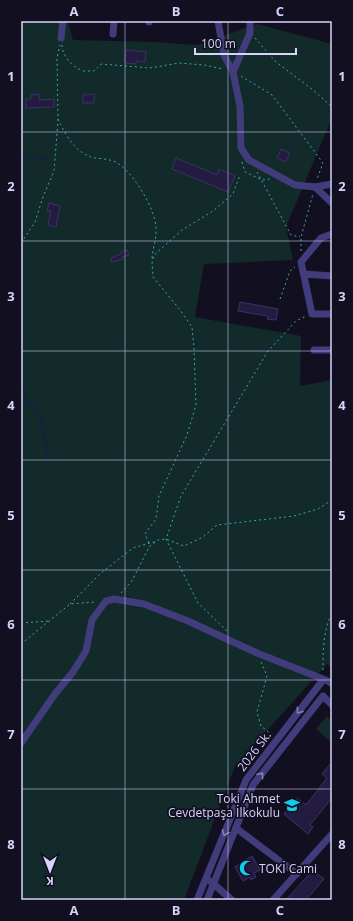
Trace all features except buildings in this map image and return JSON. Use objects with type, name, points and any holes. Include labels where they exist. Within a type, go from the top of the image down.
[{"type":"street","points":[[61,38],[63,21]]},
{"type":"street","points":[[113,34],[114,21]]},
{"type":"street","points":[[218,21],[224,55],[233,72],[240,106],[241,148],[249,160],[295,184],[315,187],[332,184]]},
{"type":"street","points":[[233,72],[250,33],[250,21]]},
{"type":"street","points":[[315,187],[332,202]]},
{"type":"street","points":[[332,234],[321,238],[301,262],[312,314],[332,314]]},
{"type":"street","points":[[304,274],[332,276]]},
{"type":"street","points":[[314,350],[332,350]]},
{"type":"street","points":[[21,743],[55,694],[73,672],[86,651],[92,620],[106,601],[114,599],[144,604],[188,621],[257,653],[322,680],[328,681],[332,684]]},
{"type":"street","name":"2026 Sk.","points":[[197,900],[246,780],[322,680]]},
{"type":"street","name":"2026 Sk.","points":[[207,900],[253,785],[323,696],[332,704]]},
{"type":"street","points":[[236,828],[297,874]]},
{"type":"street","points":[[273,900],[332,834]]},
{"type":"street","points":[[206,879],[232,900]]},
{"type":"path","points":[[250,33],[276,62],[313,90],[332,107]]},
{"type":"path","points":[[61,38],[62,51],[72,64],[83,71],[94,71],[101,64],[150,68],[179,64],[204,65],[233,72],[272,95],[323,163],[301,237],[301,262],[290,271],[280,299]]},
{"type":"path","points":[[21,242],[36,222],[43,197],[54,171],[58,119],[57,58],[61,38]]},
{"type":"path","points":[[58,119],[69,140],[82,153],[94,158],[109,160],[118,164],[132,178],[152,212],[156,226],[156,240],[152,257],[153,277],[192,327],[196,405],[187,435],[159,496],[156,519],[145,534],[149,543]]},
{"type":"path","points":[[255,170],[292,235],[301,237]]},
{"type":"path","points":[[152,263],[154,255],[182,230],[213,211],[233,194],[240,175]]},
{"type":"path","points":[[229,632],[198,603],[166,539],[181,496],[268,351],[296,321],[312,314]]},
{"type":"path","points":[[21,644],[70,604],[101,573],[133,548],[166,539],[184,546],[203,537],[217,525],[294,516],[318,509],[332,500]]},
{"type":"path","points":[[114,599],[132,581],[149,547],[158,540]]},
{"type":"path","points":[[70,604],[106,601]]},
{"type":"path","points":[[322,680],[323,645],[329,619],[332,613]]},
{"type":"path","points":[[21,623],[50,621]]},
{"type":"path","points":[[257,653],[267,676],[257,712],[261,726],[277,739]]},
{"type":"green space","points":[[21,21],[68,21],[73,40],[156,42],[197,45],[257,24],[332,44],[332,118],[286,227],[293,260],[204,264],[195,317],[301,336],[300,386],[332,380],[332,668],[327,664],[235,766],[184,900],[21,900]]},
{"type":"green space","points":[[327,716],[332,721],[332,743],[316,729]]},
{"type":"waterway","points":[[21,152],[27,157],[47,159]]},
{"type":"waterway","points":[[21,385],[28,401],[38,411],[48,449],[47,460]]},
{"type":"place","name":"Toki Ahmet Cevdetpaşa İlkokulu","points":[[292,805]]},
{"type":"place","name":"TOKİ Cami","points":[[247,868]]}]
